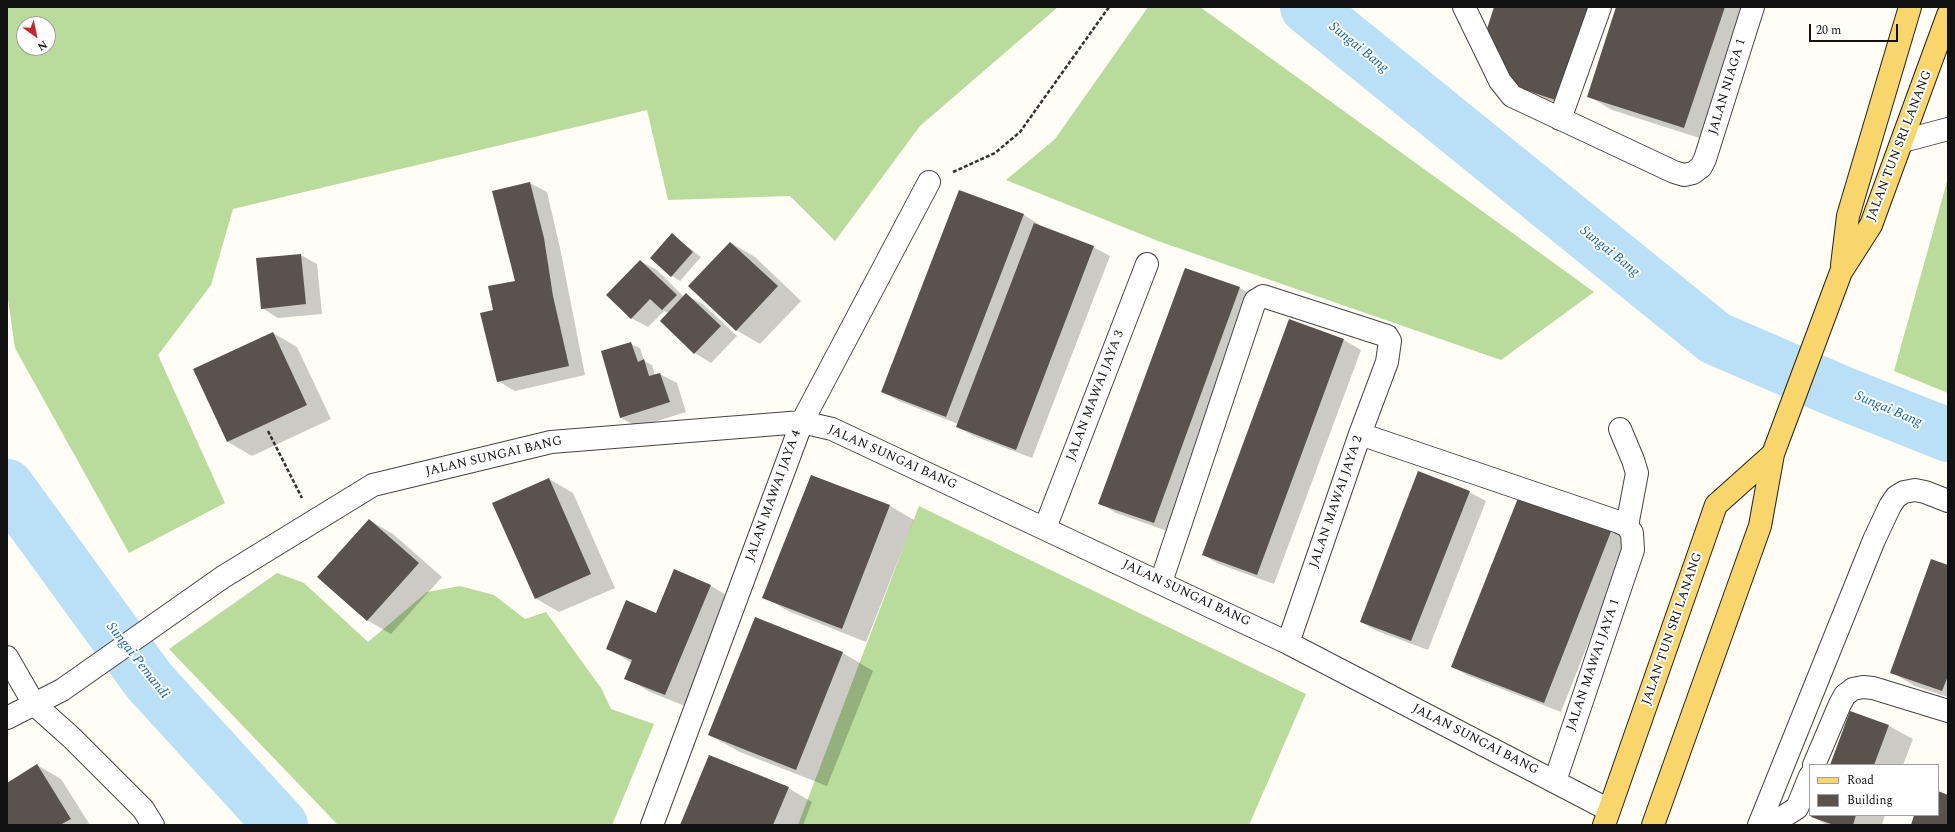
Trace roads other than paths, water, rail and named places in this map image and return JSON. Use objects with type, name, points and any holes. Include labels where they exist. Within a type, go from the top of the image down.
[{"type":"main road","name":"JALAN TUN SRI LANANG","points":[[1841,272],[1848,216],[1910,7]]},
{"type":"main road","name":"JALAN TUN SRI LANANG","points":[[1653,825],[1760,526],[1773,454],[1841,272],[1870,225],[1903,141],[1948,15]]},
{"type":"main road","name":"JALAN TUN SRI LANANG","points":[[1606,817],[1716,505],[1773,454]]},
{"type":"street","points":[[1464,7],[1503,87],[1512,96],[1560,119],[1600,7]]},
{"type":"street","name":"JALAN NIAGA 1","points":[[1560,119],[1674,172],[1684,174],[1693,173],[1701,167],[1705,159],[1753,7]]},
{"type":"street","points":[[1903,141],[1948,129]]},
{"type":"street","name":"JALAN MAWAI JAYA 4","points":[[652,825],[802,422],[929,182]]},
{"type":"street","name":"JALAN MAWAI JAYA 3","points":[[1045,528],[1147,264]]},
{"type":"street","name":"JALAN MAWAI JAYA 2","points":[[1161,582],[1252,308],[1258,298],[1263,296],[1387,336],[1390,341],[1387,362],[1360,434],[1288,643]]},
{"type":"street","name":"JALAN SUNGAI BANG","points":[[7,718],[62,690],[223,577],[373,485],[551,442],[802,422],[832,429],[1161,582],[1288,643],[1555,781],[1606,817]]},
{"type":"street","points":[[1360,434],[1620,522],[1627,526],[1637,473],[1620,429]]},
{"type":"street","points":[[1759,825],[1874,540],[1890,506],[1900,494],[1914,490],[1948,501]]},
{"type":"street","name":"JALAN MAWAI JAYA 1","points":[[1555,781],[1633,550],[1632,533],[1627,526]]},
{"type":"street","points":[[7,657],[34,704],[143,808],[153,825]]},
{"type":"street","points":[[1814,764],[1840,704],[1845,695],[1853,690],[1863,687],[1873,688],[1948,711]]},
{"type":"street","points":[[1770,825],[1797,808],[1809,778]]},
{"type":"waterway","name":"Sungai Bang","points":[[1307,7],[1715,338],[1840,392],[1948,435]]},
{"type":"waterway","name":"Sungai Pemandi","points":[[7,486],[149,681],[281,825]]}]
